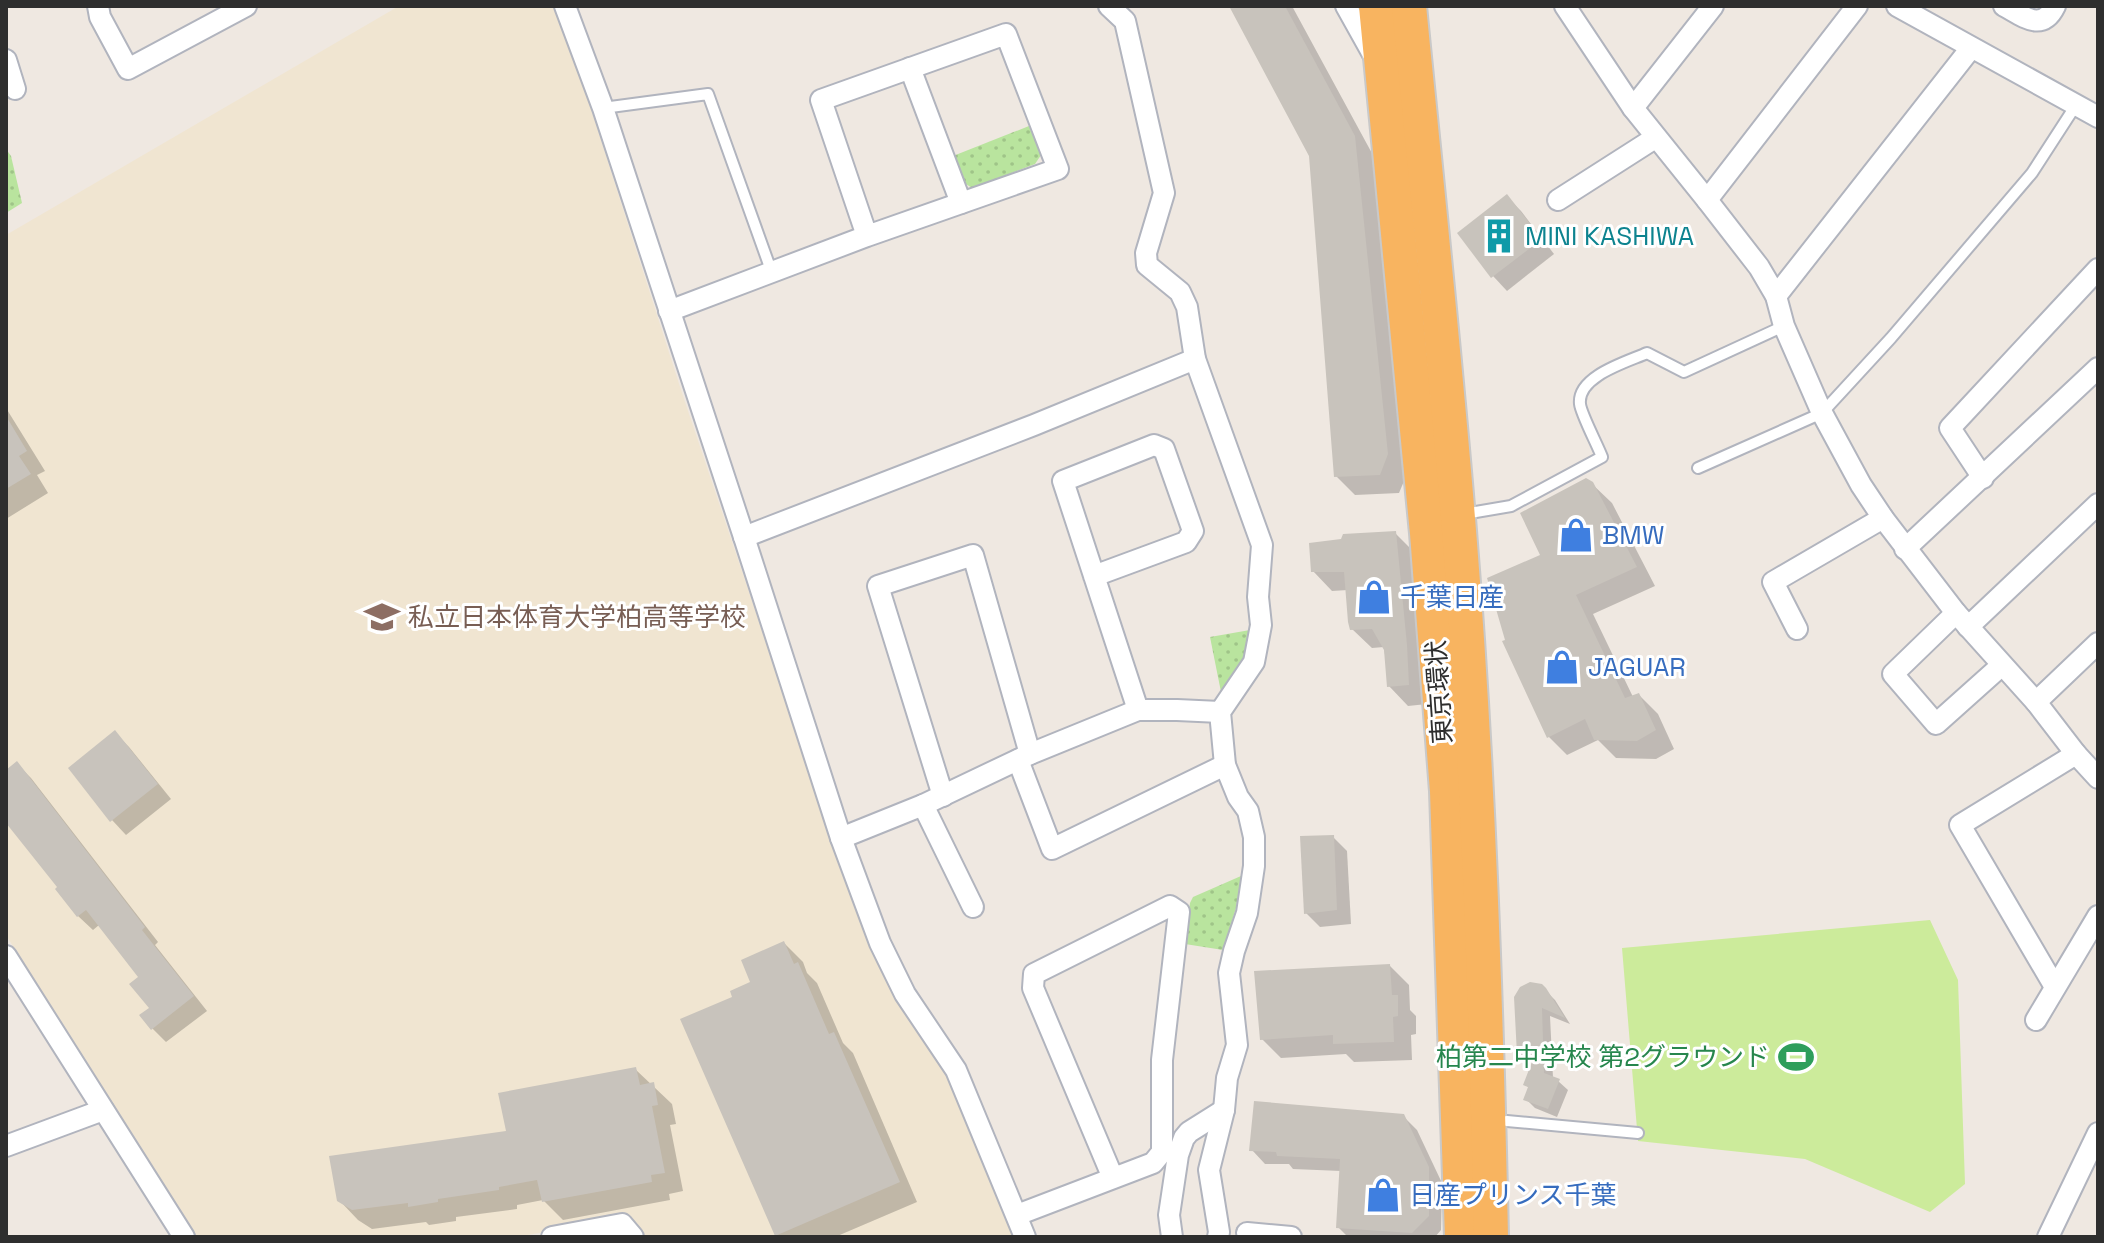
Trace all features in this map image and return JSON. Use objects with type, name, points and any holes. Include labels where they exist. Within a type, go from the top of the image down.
[{"type":"highway","name":"東京環状","points":[[1376,6],[1427,533],[1447,791],[1462,1237]]},
{"type":"highway","name":"東京環状","points":[[1409,6],[1458,515],[1476,788],[1487,1029],[1491,1237]]},
{"type":"street","points":[[98,6],[100,17],[128,69],[246,6]]},
{"type":"street","points":[[565,6],[603,108],[841,838],[880,943],[905,994],[956,1070],[1025,1237]]},
{"type":"street","points":[[1109,6],[1125,21],[1164,193],[1146,253],[1147,265],[1180,292],[1187,307],[1195,359],[1262,545],[1258,597],[1261,625],[1254,662],[1220,712],[1225,765],[1238,797],[1248,811],[1254,837],[1254,866],[1247,913],[1229,973],[1237,1045],[1227,1078],[1224,1110],[1209,1170],[1218,1237]]},
{"type":"street","points":[[1346,6],[1382,70]]},
{"type":"street","points":[[1565,6],[1655,138],[1759,267],[1776,296],[1784,326],[1822,413],[1861,485],[1883,518],[1962,620],[2097,775]]},
{"type":"street","points":[[1633,108],[1713,6]]},
{"type":"street","points":[[1707,200],[1857,6]]},
{"type":"street","points":[[1897,6],[2098,117]]},
{"type":"street","points":[[2004,6],[2032,21],[2042,21],[2055,6]]},
{"type":"street","points":[[669,311],[867,236],[1058,169],[1006,34],[821,100],[867,236]]},
{"type":"street","points":[[1776,296],[1971,48]]},
{"type":"street","points":[[6,60],[15,89]]},
{"type":"street","points":[[910,68],[961,203]]},
{"type":"street","points":[[1558,200],[1655,138]]},
{"type":"street","points":[[1983,478],[1950,428],[2098,269]]},
{"type":"street","points":[[744,537],[1195,359]]},
{"type":"street","points":[[1905,549],[2098,368]]},
{"type":"street","points":[[1094,576],[1186,542],[1193,531],[1164,449],[1154,445],[1063,481],[1094,576],[1138,710]]},
{"type":"street","points":[[2002,665],[1936,724],[1893,674],[1962,620],[2098,504]]},
{"type":"street","points":[[1797,629],[1773,582],[1883,518]]},
{"type":"street","points":[[943,796],[878,586],[973,555],[1024,757],[1052,849],[1225,765]]},
{"type":"street","points":[[2036,702],[2098,643]]},
{"type":"street","points":[[841,838],[1138,710],[1220,712]]},
{"type":"street","points":[[2055,987],[1960,825],[2076,754]]},
{"type":"street","points":[[923,805],[973,907]]},
{"type":"street","points":[[1017,1215],[1153,1163],[1162,1152],[1162,1060],[1179,912],[1170,906],[1034,974],[1033,988],[1113,1178]]},
{"type":"street","points":[[2036,1020],[2098,916]]},
{"type":"street","points":[[6,956],[184,1237]]},
{"type":"street","points":[[6,1146],[103,1110]]},
{"type":"street","points":[[1172,1237],[1169,1215],[1178,1155],[1184,1138],[1224,1110]]},
{"type":"street","points":[[2048,1237],[2098,1133]]},
{"type":"street","points":[[552,1237],[622,1224],[633,1237]]},
{"type":"street","points":[[1247,1233],[1291,1237]]},
{"type":"lane","points":[[603,108],[708,94],[772,273]]},
{"type":"lane","points":[[1698,468],[1822,413],[2032,173],[2076,105]]},
{"type":"lane","points":[[1458,515],[1511,506],[1602,457],[1580,403],[1583,388],[1593,378],[1647,353],[1684,372],[1784,326]]},
{"type":"lane","points":[[1507,1121],[1638,1133]]},
{"type":"shaded area","name":"私立日本体育大学柏高等学校","points":[[399,6],[558,6],[682,393],[833,842],[896,995],[952,1082],[1015,1237],[643,1237],[626,1218],[516,1237],[193,1237],[6,935],[6,235]]},
{"type":"green space","points":[[1029,126],[1041,155],[1035,164],[972,188],[963,182],[953,156]]},
{"type":"green space","points":[[6,149],[11,156],[22,203],[6,213]]},
{"type":"green space","points":[[1250,630],[1246,657],[1221,692],[1210,637]]},
{"type":"green space","points":[[1241,876],[1236,908],[1223,950],[1185,944],[1193,897]]},
{"type":"green space","name":"柏第二中学校 第2グラウンド","points":[[1930,920],[1958,980],[1965,1184],[1930,1212],[1805,1159],[1638,1141],[1622,948]]},
{"type":"building","points":[[1229,6],[1285,6],[1355,136],[1388,454],[1380,475],[1334,477],[1309,156]]},
{"type":"building","name":"MINI KASHIWA","points":[[1507,194],[1542,239],[1491,278],[1457,233]]},
{"type":"building","points":[[6,416],[27,451],[19,456],[31,474],[6,489]]},
{"type":"building","points":[[1586,478],[1593,482],[1637,567],[1576,595],[1625,698],[1639,693],[1656,730],[1637,741],[1594,740],[1585,719],[1547,738],[1502,641],[1505,640],[1487,578],[1540,555],[1520,513]]},
{"type":"building","name":"千葉日産","points":[[1396,531],[1409,685],[1387,687],[1384,650],[1372,629],[1350,630],[1344,572],[1311,572],[1309,543],[1341,539],[1343,534]]},
{"type":"building","points":[[115,730],[158,784],[110,822],[68,768]]},
{"type":"building","points":[[17,761],[194,996],[151,1030],[139,1015],[149,1008],[129,984],[138,977],[86,910],[77,917],[6,823],[6,770]]},
{"type":"building","points":[[1334,835],[1337,910],[1304,914],[1300,836]]},
{"type":"building","points":[[784,941],[794,964],[798,962],[829,1034],[834,1032],[900,1182],[775,1236],[680,1019],[732,997],[730,991],[750,982],[741,960]]},
{"type":"building","points":[[1390,964],[1392,995],[1398,995],[1398,1016],[1393,1017],[1394,1042],[1333,1044],[1333,1035],[1260,1040],[1254,971]]},
{"type":"building","points":[[1530,982],[1546,988],[1565,1018],[1542,1008],[1544,1073],[1560,1079],[1548,1109],[1523,1100],[1528,1087],[1523,1085],[1535,1054],[1517,1055],[1514,997],[1520,987]]},
{"type":"building","points":[[636,1067],[640,1085],[654,1082],[658,1105],[652,1106],[665,1173],[651,1175],[652,1182],[542,1202],[537,1180],[408,1207],[408,1203],[352,1210],[337,1201],[329,1156],[506,1131],[498,1093]]},
{"type":"building","points":[[1254,1101],[1404,1114],[1429,1167],[1429,1216],[1412,1233],[1336,1228],[1340,1159],[1277,1156],[1276,1152],[1249,1151]]},
{"type":"place","name":"MINI KASHIWA","points":[[1499,236]]},
{"type":"place","name":"BMW","points":[[1576,535]]},
{"type":"place","name":"千葉日産","points":[[1374,597]]},
{"type":"place","name":"私立日本体育大学柏高等学校","points":[[382,617]]},
{"type":"place","name":"JAGUAR","points":[[1562,667]]},
{"type":"place","name":"柏第二中学校 第2グラウンド","points":[[1796,1057]]},
{"type":"place","name":"日産プリンス千葉","points":[[1383,1195]]}]
